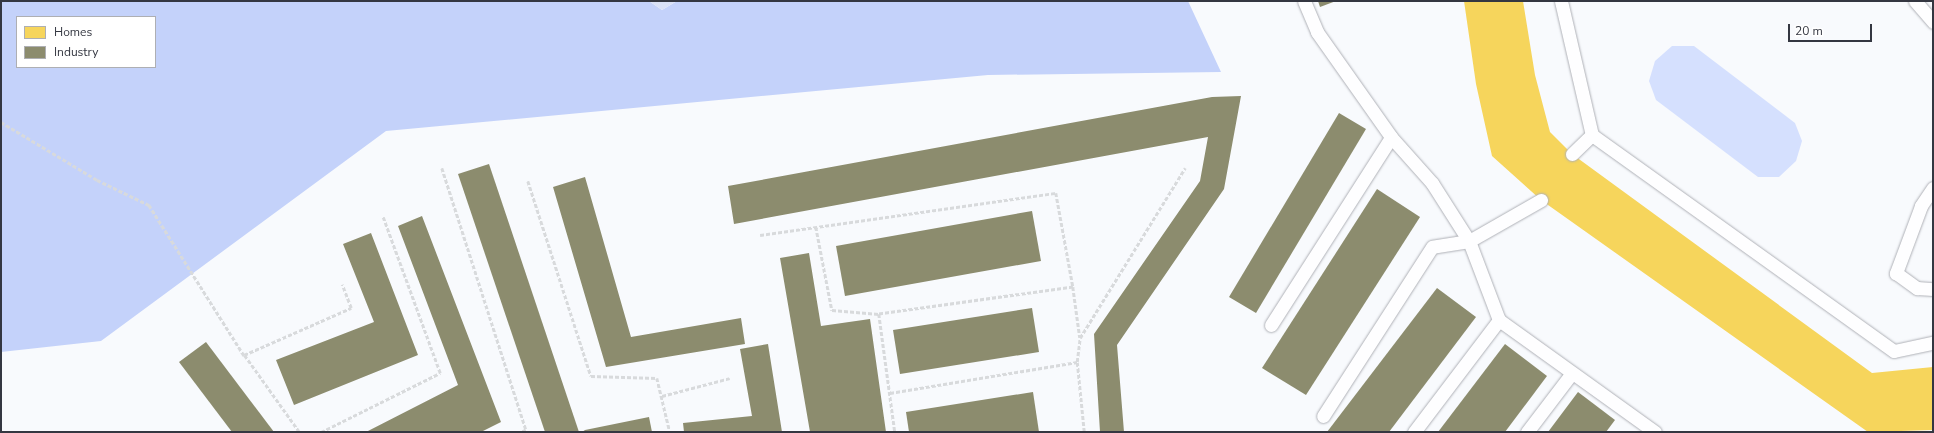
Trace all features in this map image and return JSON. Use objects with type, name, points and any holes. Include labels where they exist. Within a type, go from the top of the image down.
[{"type":"lane","points":[[1304,1],[1317,32],[1391,137],[1432,183],[1469,241],[1499,320],[1572,373],[1638,427],[1655,432]]},
{"type":"lane","points":[[1561,1],[1592,135],[1894,351],[1933,343]]},
{"type":"lane","points":[[1915,1],[1933,22]]},
{"type":"lane","points":[[1572,154],[1592,135]]},
{"type":"lane","points":[[1271,325],[1391,137]]},
{"type":"lane","points":[[1933,188],[1921,206],[1896,273],[1917,288],[1933,289]]},
{"type":"lane","points":[[1323,416],[1432,247],[1469,241],[1541,200]]},
{"type":"lane","points":[[1414,432],[1499,320]]},
{"type":"lane","points":[[1527,432],[1572,373]]},
{"type":"path","points":[[1,122],[97,180],[148,205],[244,355],[299,432]]},
{"type":"path","points":[[442,168],[526,431],[522,432]]},
{"type":"path","points":[[1080,338],[1185,168]]},
{"type":"path","points":[[528,181],[591,376],[657,378],[670,432]]},
{"type":"path","points":[[760,235],[1056,193],[1073,287],[1080,338],[1077,362],[1084,432]]},
{"type":"path","points":[[321,432],[440,373],[383,217]]},
{"type":"path","points":[[816,227],[832,310],[879,314],[1073,287]]},
{"type":"path","points":[[244,355],[351,308],[342,285]]},
{"type":"path","points":[[879,314],[895,432]]},
{"type":"path","points":[[890,393],[1077,362]]},
{"type":"path","points":[[662,396],[730,378]]},
{"type":"shaded area","points":[[1,1],[649,1],[662,10],[677,1],[1188,1],[1221,72],[988,75],[386,131],[101,341],[1,352]]},
{"type":"shaded area","points":[[649,1],[677,1],[662,10]]},
{"type":"shaded area","points":[[1672,46],[1694,46],[1795,123],[1802,141],[1796,161],[1779,177],[1758,177],[1656,100],[1649,81],[1655,61]]},
{"type":"building: Homes","points":[[1464,1],[1523,1],[1535,75],[1550,132],[1572,154],[1872,373],[1933,367],[1933,430],[1868,432],[1541,200],[1492,156],[1476,84]]},
{"type":"building: Industry","points":[[1318,1],[1336,1],[1320,7]]},
{"type":"building: Industry","points":[[1241,96],[1224,189],[1117,345],[1124,432],[1100,432],[1094,334],[1200,181],[1208,137],[734,224],[728,186],[1212,97]]},
{"type":"building: Industry","points":[[1339,113],[1366,129],[1256,313],[1229,297]]},
{"type":"building: Industry","points":[[489,164],[579,432],[545,432],[458,174]]},
{"type":"building: Industry","points":[[585,177],[631,337],[741,318],[745,344],[606,367],[553,187]]},
{"type":"building: Industry","points":[[1377,189],[1420,217],[1306,395],[1262,368]]},
{"type":"building: Industry","points":[[1032,211],[1041,261],[845,296],[836,246]]},
{"type":"building: Industry","points":[[422,216],[501,422],[481,432],[366,432],[458,385],[398,226]]},
{"type":"building: Industry","points":[[371,233],[418,355],[294,405],[276,360],[374,322],[343,244]]},
{"type":"building: Industry","points":[[809,253],[821,326],[870,319],[886,432],[810,432],[780,258]]},
{"type":"building: Industry","points":[[1437,288],[1476,317],[1389,432],[1327,432]]},
{"type":"building: Industry","points":[[1032,308],[1039,352],[900,374],[893,330]]},
{"type":"building: Industry","points":[[206,342],[274,432],[232,432],[179,362]]},
{"type":"building: Industry","points":[[768,344],[782,432],[684,432],[683,423],[752,416],[740,349]]},
{"type":"building: Industry","points":[[1505,344],[1547,376],[1505,432],[1438,432]]},
{"type":"building: Industry","points":[[1033,392],[1039,432],[909,432],[906,412]]},
{"type":"building: Industry","points":[[1578,392],[1615,420],[1606,432],[1548,432]]},
{"type":"building: Industry","points":[[649,417],[652,432],[582,432],[585,430]]}]
